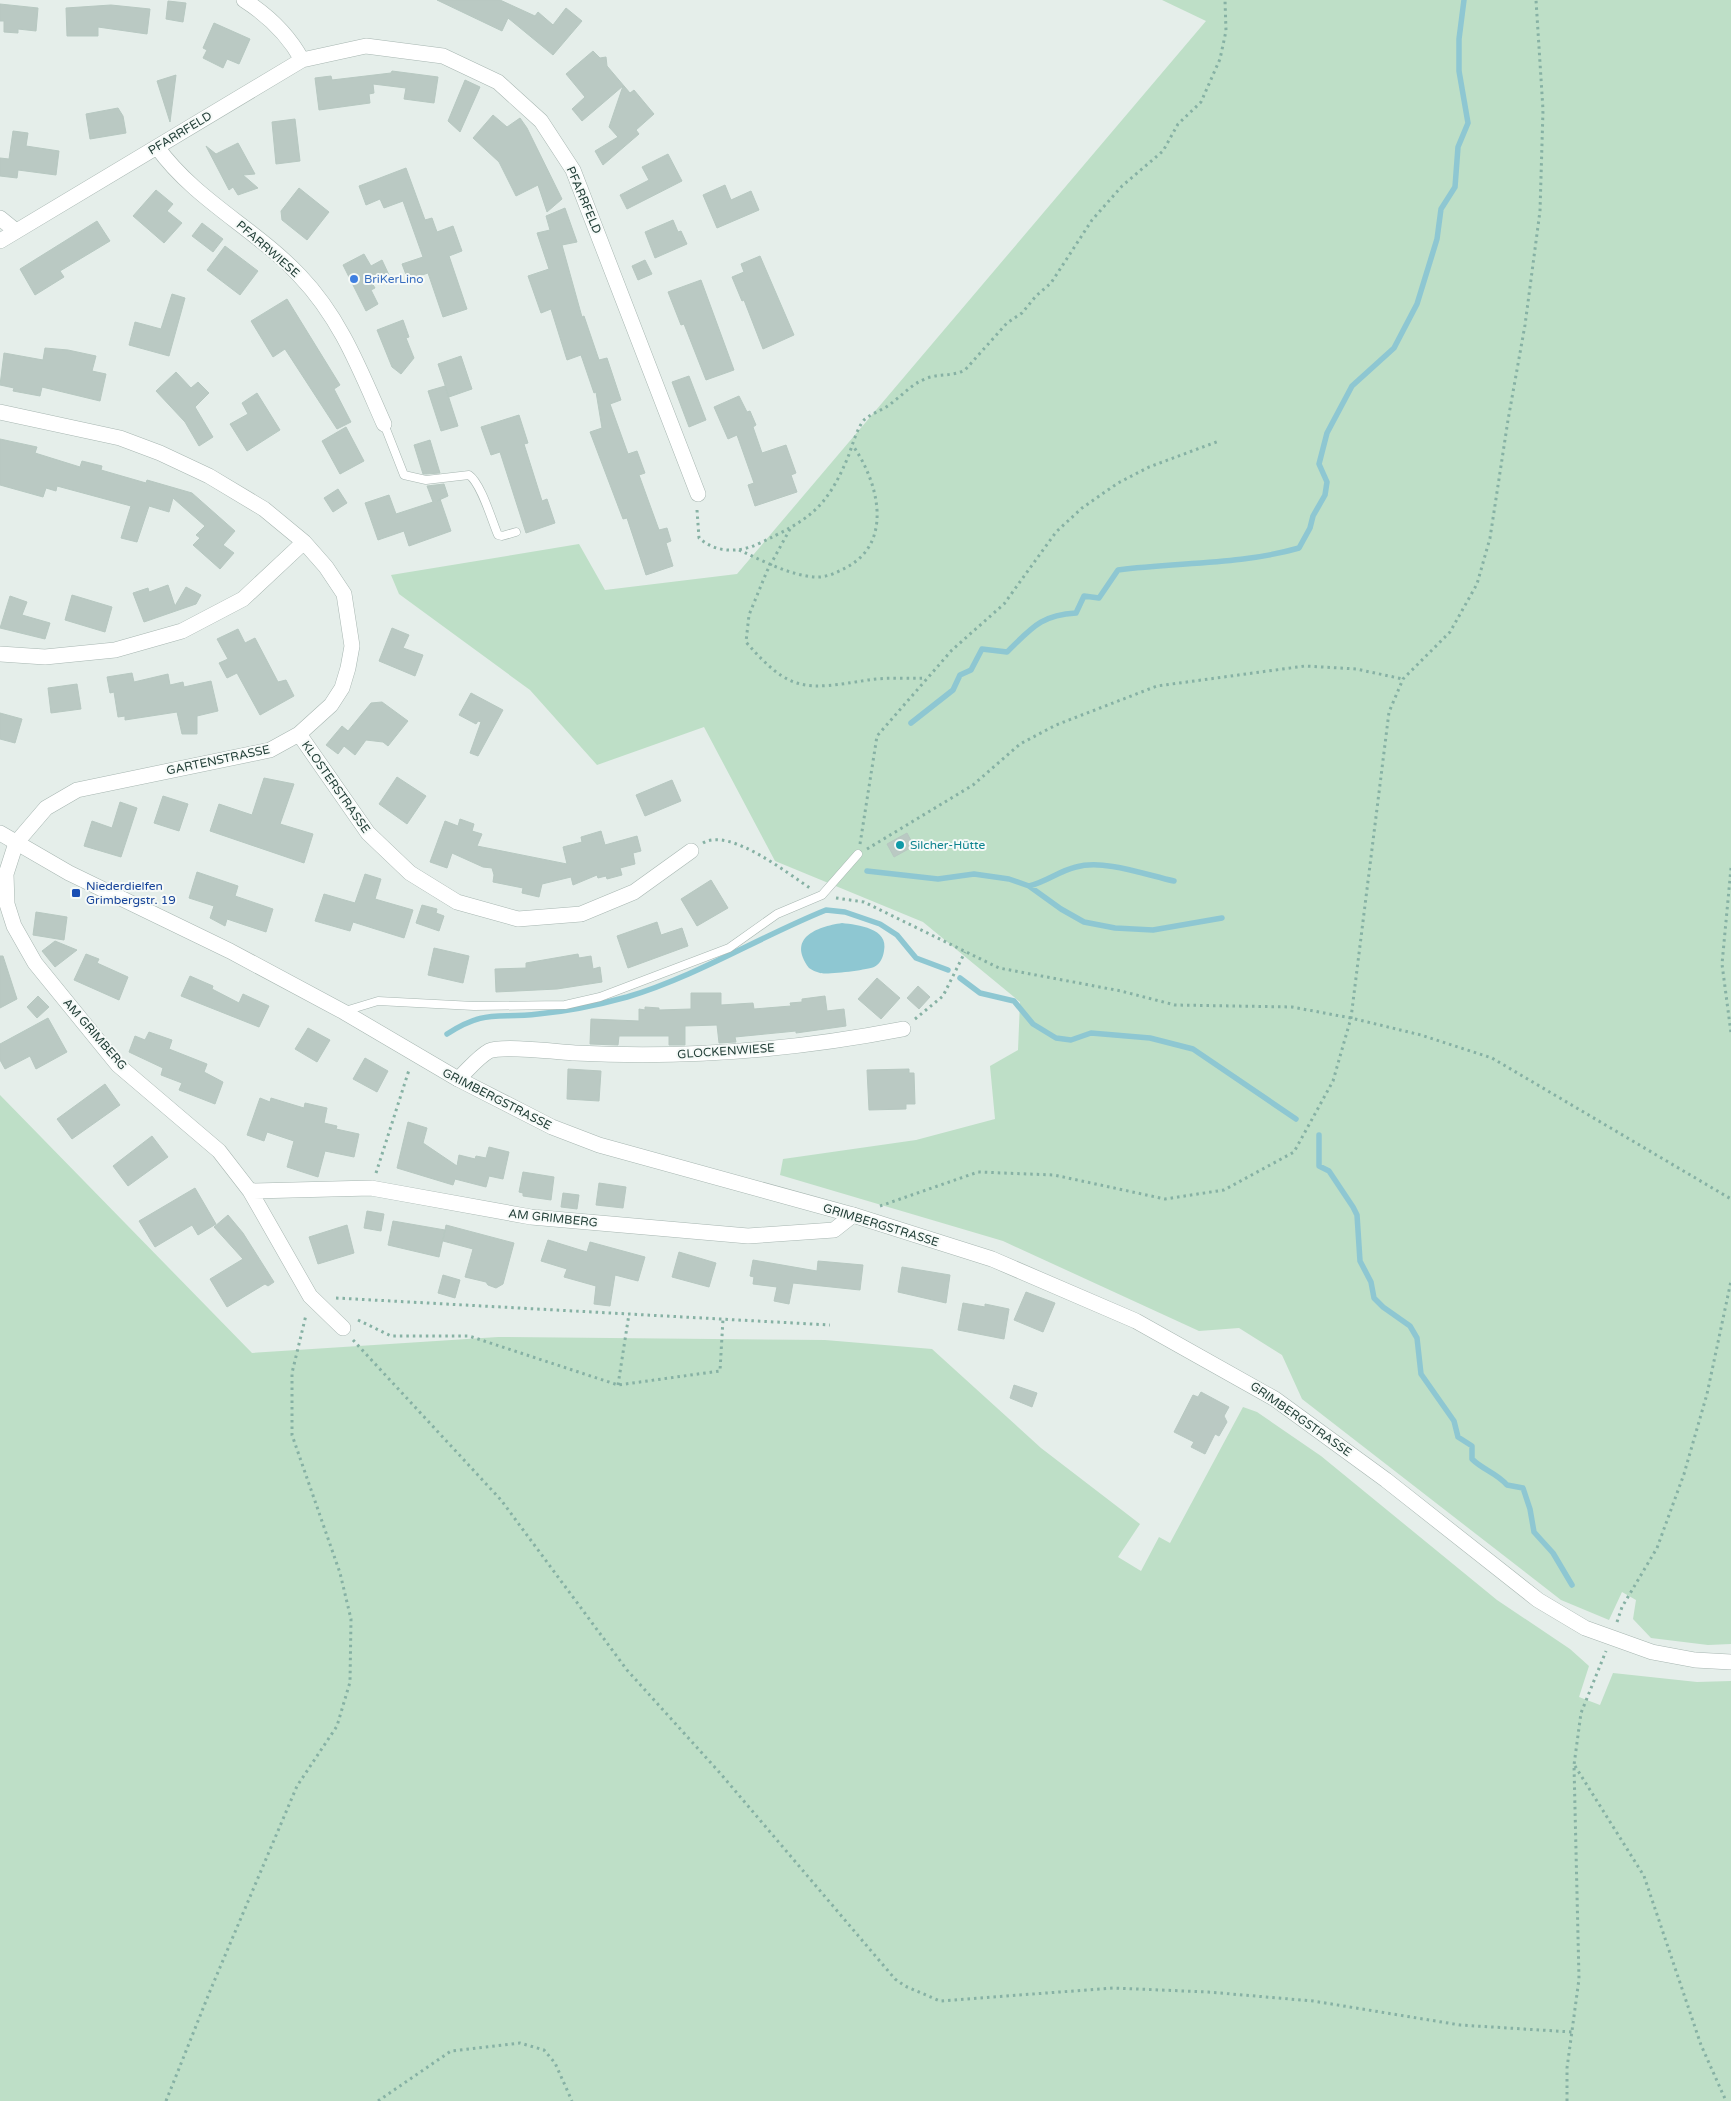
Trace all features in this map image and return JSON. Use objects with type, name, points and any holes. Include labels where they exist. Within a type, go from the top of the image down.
[{"type":"street","points":[[244,0],[278,24],[302,60]]},
{"type":"street","name":"PFARRFELD","points":[[0,241],[302,60],[366,46],[443,56],[498,82],[541,121],[574,170],[698,494]]},
{"type":"street","name":"PFARRWIESE","points":[[157,147],[173,169],[188,184],[286,262],[314,292],[344,334],[384,424]]},
{"type":"street","points":[[0,218],[16,231]]},
{"type":"street","name":"GARTENSTRASSE","points":[[0,412],[120,438],[160,452],[209,476],[264,510],[304,542],[326,567],[344,594],[352,646],[342,688],[331,705],[299,734],[270,750],[77,790],[46,808],[16,843]]},
{"type":"street","points":[[0,654],[45,656],[115,650],[182,631],[243,599],[304,542]]},
{"type":"street","name":"KLOSTERSTRASSE","points":[[299,734],[368,833],[410,873],[457,902],[518,918],[581,914],[634,892],[691,851]]},
{"type":"street","name":"GRIMBERGSTRASSE","points":[[0,833],[68,873],[230,951],[344,1012],[458,1079],[552,1127],[599,1145],[853,1215],[992,1259],[1136,1321],[1239,1377],[1275,1399],[1386,1480],[1538,1600],[1585,1628],[1611,1639],[1652,1652],[1695,1660],[1731,1662]]},
{"type":"street","name":"AM GRIMBERG","points":[[16,843],[6,874],[8,904],[14,926],[35,963],[118,1065],[219,1151],[250,1191],[310,1296],[347,1322]]},
{"type":"street","name":"GLOCKENWIESE","points":[[458,1079],[489,1051],[517,1049],[628,1056],[735,1053],[845,1040],[903,1029]]},
{"type":"street","name":"AM GRIMBERG","points":[[250,1191],[371,1188],[531,1217],[748,1236],[834,1230],[853,1215]]},
{"type":"lane","points":[[384,424],[404,475],[426,480],[446,476],[469,475],[473,478],[479,490],[498,535],[502,536],[516,532]]},
{"type":"lane","points":[[344,1012],[378,1001],[474,1006],[565,1006],[600,997],[729,948],[777,914],[822,896],[858,854]]},
{"type":"path","points":[[698,494],[696,526],[698,538],[708,546],[730,551],[749,548],[790,528],[817,511],[841,474],[863,421],[893,402],[909,387],[926,378],[957,375],[965,370],[1007,323],[1022,313],[1036,296],[1051,283],[1092,220],[1122,186],[1162,151],[1178,124],[1201,102],[1212,81],[1220,58],[1226,31],[1224,0]]},
{"type":"path","points":[[853,1215],[978,1172],[1054,1175],[1165,1199],[1224,1190],[1294,1152],[1333,1081],[1351,1018],[1390,712],[1403,680],[1450,632],[1477,584],[1490,538],[1525,325],[1540,211],[1543,110],[1536,0]]},
{"type":"path","points":[[858,854],[877,736],[926,678],[952,650],[1004,604],[1056,532],[1082,508],[1118,483],[1149,467],[1219,441]]},
{"type":"path","points":[[739,550],[770,564],[816,578],[834,574],[854,564],[870,549],[879,504],[863,460],[853,446]]},
{"type":"path","points":[[790,528],[770,564],[749,615],[746,642],[767,665],[789,681],[817,688],[841,686],[870,680],[926,678]]},
{"type":"path","points":[[858,854],[973,785],[1020,744],[1056,725],[1157,686],[1305,666],[1356,669],[1403,680]]},
{"type":"path","points":[[691,851],[709,840],[731,842],[762,857],[822,896],[864,902],[998,968],[1121,991],[1175,1005],[1292,1007],[1351,1018],[1421,1035],[1492,1058],[1731,1199]]},
{"type":"path","points":[[1731,868],[1722,964],[1731,1033]]},
{"type":"path","points":[[903,1029],[943,996],[964,952]]},
{"type":"path","points":[[371,1188],[414,1054]]},
{"type":"path","points":[[1567,2101],[1568,2068],[1579,1979],[1574,1765],[1581,1713],[1622,1607],[1657,1548],[1684,1474],[1706,1394],[1731,1281]]},
{"type":"path","points":[[166,2101],[210,1991],[297,1786],[337,1726],[350,1682],[351,1619],[340,1573],[292,1435],[292,1372],[310,1296],[830,1325]]},
{"type":"path","points":[[618,1385],[629,1314]]},
{"type":"path","points":[[347,1322],[391,1336],[469,1336],[618,1385],[720,1371],[723,1319]]},
{"type":"path","points":[[347,1322],[501,1500],[627,1670],[720,1773],[895,1979],[905,1986],[940,2001],[1113,1988],[1208,1992],[1312,2001],[1460,2025],[1572,2032]]},
{"type":"path","points":[[1574,1765],[1644,1876],[1701,2044],[1726,2101]]},
{"type":"path","points":[[378,2101],[450,2051],[520,2043],[544,2050],[555,2063],[572,2101]]},
{"type":"green space","points":[[1162,0],[1731,0],[1731,1644],[1708,1645],[1651,1638],[1633,1619],[1636,1600],[1622,1592],[1609,1620],[1561,1600],[1302,1399],[1282,1355],[1239,1328],[1199,1331],[1003,1241],[780,1175],[783,1159],[916,1140],[995,1119],[990,1066],[1018,1050],[1020,1002],[923,922],[775,861],[704,727],[597,765],[530,690],[399,594],[391,575],[579,544],[605,590],[737,574],[1206,21]]},
{"type":"green space","points":[[0,1095],[252,1353],[498,1337],[825,1340],[932,1349],[1041,1448],[1140,1524],[1118,1557],[1141,1571],[1159,1537],[1170,1543],[1243,1407],[1257,1412],[1321,1456],[1497,1600],[1570,1649],[1589,1666],[1579,1697],[1600,1705],[1613,1673],[1697,1682],[1731,1681],[1731,2101],[0,2101]]},
{"type":"water","points":[[842,923],[871,929],[882,937],[884,951],[880,962],[874,967],[838,973],[820,973],[809,968],[803,958],[801,949],[803,942],[814,931]]},
{"type":"building","points":[[437,0],[500,0],[535,16],[538,12],[553,25],[566,8],[582,21],[553,55],[508,18],[502,31]]},
{"type":"building","points":[[168,1],[186,3],[183,22],[166,19]]},
{"type":"building","points":[[0,4],[38,8],[36,31],[18,29],[18,33],[4,32],[4,21],[0,21]]},
{"type":"building","points":[[111,5],[150,9],[147,34],[98,27],[98,36],[67,36],[66,8]]},
{"type":"building","points":[[214,23],[250,39],[239,64],[227,59],[223,68],[203,58],[207,50],[203,48]]},
{"type":"building","points":[[593,51],[600,58],[606,57],[607,66],[630,93],[634,90],[654,114],[636,130],[639,134],[603,165],[595,151],[618,137],[609,127],[623,86],[582,121],[572,109],[585,97],[566,74]]},
{"type":"building","points":[[392,71],[438,77],[434,103],[404,99],[406,88],[373,84],[374,93],[369,94],[370,103],[319,110],[315,78],[331,76],[332,80],[391,73]]},
{"type":"building","points":[[176,75],[170,122],[157,81]]},
{"type":"building","points":[[465,80],[480,87],[460,132],[448,121]]},
{"type":"building","points":[[118,108],[123,116],[126,133],[90,139],[86,114]]},
{"type":"building","points":[[493,115],[507,127],[520,118],[527,128],[562,199],[547,212],[538,185],[516,196],[499,162],[473,138]]},
{"type":"building","points":[[295,119],[300,161],[276,164],[272,122]]},
{"type":"building","points":[[13,131],[28,133],[26,146],[59,151],[56,175],[18,170],[17,178],[0,176],[0,158],[9,159]]},
{"type":"building","points":[[238,143],[255,174],[243,175],[258,188],[238,195],[233,187],[229,190],[206,146],[216,154]]},
{"type":"building","points":[[668,154],[682,181],[627,209],[620,195],[649,180],[642,167]]},
{"type":"building","points":[[406,168],[425,220],[432,218],[437,232],[453,226],[462,251],[449,256],[467,309],[443,317],[428,273],[408,280],[402,264],[423,257],[403,201],[384,208],[380,199],[366,205],[359,186]]},
{"type":"building","points":[[725,185],[731,200],[751,191],[759,210],[717,228],[703,195]]},
{"type":"building","points":[[299,188],[329,212],[307,240],[282,220],[281,211]]},
{"type":"building","points":[[156,190],[173,204],[167,211],[182,223],[164,243],[133,216]]},
{"type":"building","points":[[565,208],[577,242],[562,245],[582,317],[584,316],[599,360],[607,358],[621,400],[610,404],[628,454],[637,451],[645,473],[639,475],[659,530],[667,528],[671,541],[666,543],[673,566],[646,575],[627,518],[623,519],[590,432],[602,428],[596,392],[594,393],[581,355],[567,360],[551,309],[541,313],[528,276],[549,269],[537,233],[550,230],[546,216]]},
{"type":"building","points":[[673,220],[678,232],[681,231],[687,244],[655,258],[645,232]]},
{"type":"building","points":[[97,221],[110,241],[60,271],[64,277],[35,295],[20,269]]},
{"type":"building","points":[[202,223],[223,239],[213,252],[192,236]]},
{"type":"building","points":[[225,246],[258,271],[240,295],[207,270]]},
{"type":"building","points":[[364,254],[371,266],[382,260],[389,275],[372,283],[375,288],[371,290],[378,304],[366,311],[343,265]]},
{"type":"building","points":[[760,256],[794,335],[763,349],[744,300],[742,301],[732,277],[744,272],[741,264]]},
{"type":"building","points":[[645,260],[652,274],[638,280],[632,266]]},
{"type":"building","points":[[701,280],[734,370],[706,380],[684,324],[681,325],[668,292]]},
{"type":"building","points":[[172,294],[185,298],[169,356],[129,345],[135,322],[161,329]]},
{"type":"building","points":[[287,299],[340,385],[334,389],[351,422],[337,429],[285,349],[273,357],[251,321]]},
{"type":"building","points":[[403,320],[409,337],[406,338],[414,358],[401,374],[392,367],[377,330]]},
{"type":"building","points":[[45,348],[68,350],[96,356],[92,371],[106,374],[100,401],[42,387],[40,396],[13,391],[14,388],[0,385],[4,353],[43,360]]},
{"type":"building","points":[[461,356],[472,389],[449,397],[438,364]]},
{"type":"building","points":[[176,372],[191,388],[198,382],[209,393],[195,407],[213,437],[199,446],[185,422],[156,391]]},
{"type":"building","points":[[689,376],[706,420],[689,427],[672,382]]},
{"type":"building","points":[[445,386],[458,426],[441,431],[428,391]]},
{"type":"building","points":[[257,393],[280,430],[247,451],[230,424],[248,414],[242,403]]},
{"type":"building","points":[[739,396],[747,412],[750,411],[756,425],[753,427],[762,453],[786,445],[796,473],[791,475],[797,492],[755,506],[748,485],[754,483],[737,435],[728,439],[714,407]]},
{"type":"building","points":[[519,415],[528,443],[524,444],[542,501],[547,499],[555,523],[526,533],[500,452],[491,455],[481,427]]},
{"type":"building","points":[[346,427],[364,461],[340,474],[322,441]]},
{"type":"building","points":[[0,439],[37,447],[35,453],[80,467],[82,461],[102,466],[101,470],[146,483],[147,480],[192,493],[235,531],[223,545],[234,553],[220,569],[193,545],[200,538],[196,535],[205,526],[173,498],[169,512],[149,506],[137,542],[121,538],[131,506],[57,486],[56,491],[46,488],[43,497],[0,485]]},
{"type":"building","points":[[430,440],[440,473],[423,474],[414,445]]},
{"type":"building","points":[[444,484],[448,496],[440,500],[451,531],[409,546],[404,531],[378,540],[365,503],[389,495],[396,514],[433,502],[427,486]]},
{"type":"building","points":[[338,489],[347,503],[333,512],[324,498]]},
{"type":"building","points":[[168,585],[175,606],[186,587],[201,595],[196,604],[144,622],[133,593],[148,588],[149,592]]},
{"type":"building","points":[[72,595],[112,607],[105,632],[65,620]]},
{"type":"building","points":[[10,596],[27,602],[22,615],[50,623],[45,639],[0,628]]},
{"type":"building","points":[[392,628],[409,635],[403,648],[423,655],[415,676],[379,661]]},
{"type":"building","points":[[238,629],[245,643],[255,638],[278,682],[286,680],[294,696],[260,715],[237,673],[227,678],[219,663],[228,659],[217,639]]},
{"type":"building","points":[[132,673],[134,682],[168,674],[170,685],[183,682],[184,687],[211,681],[218,711],[197,716],[197,734],[182,734],[177,712],[125,720],[125,716],[118,717],[114,692],[110,693],[107,677]]},
{"type":"building","points":[[77,684],[81,709],[51,713],[48,688]]},
{"type":"building","points":[[471,693],[503,710],[478,756],[470,753],[481,722],[478,721],[476,724],[459,715]]},
{"type":"building","points":[[382,702],[408,721],[388,746],[383,742],[366,740],[355,755],[344,746],[338,754],[326,745],[342,726],[348,731],[371,703]]},
{"type":"building","points":[[0,713],[22,719],[15,743],[0,739]]},
{"type":"building","points":[[397,777],[426,796],[407,824],[379,804]]},
{"type":"building","points":[[264,778],[294,784],[280,824],[313,834],[304,863],[210,831],[219,804],[252,815]]},
{"type":"building","points":[[672,780],[681,801],[645,816],[636,795]]},
{"type":"building","points":[[163,796],[188,804],[179,831],[154,823]]},
{"type":"building","points":[[120,802],[137,808],[121,857],[84,846],[92,821],[112,828]]},
{"type":"building","points":[[460,819],[474,824],[472,831],[482,834],[477,846],[567,864],[563,847],[582,842],[581,837],[601,831],[605,845],[637,836],[641,851],[633,853],[635,864],[620,868],[622,875],[607,879],[606,876],[598,878],[597,875],[573,885],[571,877],[542,884],[539,897],[522,893],[523,888],[493,882],[492,868],[483,867],[452,853],[447,868],[430,862],[445,821],[458,826]]},
{"type":"building","name":"Silcher-Hütte","points":[[907,833],[914,846],[894,857],[887,844]]},
{"type":"building","points":[[197,872],[238,886],[235,896],[273,909],[266,932],[227,919],[225,926],[210,918],[214,906],[189,898]]},
{"type":"building","points":[[365,874],[381,879],[375,899],[413,910],[404,938],[353,922],[350,931],[315,921],[324,894],[355,903]]},
{"type":"building","points":[[711,880],[728,908],[697,926],[681,899]]},
{"type":"building","points":[[422,905],[437,909],[436,913],[444,916],[439,931],[416,923]]},
{"type":"building","points":[[36,912],[67,917],[64,940],[33,935]]},
{"type":"building","points":[[657,922],[661,935],[682,928],[688,946],[628,968],[617,936]]},
{"type":"building","points":[[55,941],[77,950],[55,967],[42,951]]},
{"type":"building","points":[[434,948],[469,956],[463,983],[428,975]]},
{"type":"building","points":[[86,954],[99,959],[97,963],[128,977],[119,1000],[74,980]]},
{"type":"building","points":[[578,954],[579,958],[591,956],[593,969],[600,967],[602,982],[557,989],[496,992],[495,969],[526,968],[526,963]]},
{"type":"building","points":[[0,956],[3,956],[17,999],[0,1008]]},
{"type":"building","points":[[190,976],[213,986],[212,989],[239,1003],[243,994],[269,1006],[259,1027],[181,996]]},
{"type":"building","points":[[877,978],[900,998],[881,1019],[858,999]]},
{"type":"building","points":[[918,986],[930,997],[919,1009],[907,998]]},
{"type":"building","points":[[691,993],[721,993],[721,1005],[753,1003],[754,1009],[791,1006],[790,1003],[802,1002],[802,999],[825,996],[827,1011],[844,1009],[846,1026],[796,1033],[796,1031],[735,1037],[736,1042],[719,1043],[717,1025],[685,1026],[685,1045],[669,1045],[669,1036],[619,1036],[618,1045],[590,1044],[591,1019],[639,1021],[639,1009],[645,1010],[645,1007],[659,1008],[659,1010],[691,1009]]},
{"type":"building","points":[[38,996],[49,1007],[37,1018],[27,1007]]},
{"type":"building","points":[[48,1018],[67,1052],[36,1069],[30,1056],[5,1069],[0,1060],[0,1044]]},
{"type":"building","points":[[308,1028],[330,1040],[317,1062],[295,1049]]},
{"type":"building","points":[[149,1032],[172,1040],[169,1049],[207,1064],[204,1072],[223,1082],[215,1104],[179,1090],[182,1083],[161,1075],[163,1068],[129,1052],[135,1036],[145,1040]]},
{"type":"building","points":[[365,1058],[388,1071],[377,1092],[353,1079]]},
{"type":"building","points":[[568,1069],[601,1071],[599,1101],[567,1099]]},
{"type":"building","points":[[909,1069],[909,1073],[914,1073],[915,1104],[906,1104],[906,1109],[869,1110],[867,1070]]},
{"type":"building","points":[[105,1084],[120,1105],[72,1139],[57,1119]]},
{"type":"building","points":[[260,1098],[270,1102],[271,1098],[304,1108],[305,1103],[327,1108],[324,1123],[337,1126],[336,1129],[359,1134],[354,1157],[325,1151],[318,1177],[287,1167],[294,1141],[267,1132],[264,1141],[247,1135]]},
{"type":"building","points":[[408,1122],[427,1128],[423,1143],[457,1166],[459,1155],[475,1159],[476,1156],[486,1158],[489,1147],[509,1152],[503,1179],[489,1176],[486,1187],[455,1179],[453,1185],[397,1168]]},
{"type":"building","points":[[152,1136],[168,1157],[128,1186],[113,1166]]},
{"type":"building","points":[[523,1172],[554,1177],[551,1200],[523,1196],[523,1193],[519,1192]]},
{"type":"building","points":[[599,1183],[626,1187],[623,1208],[596,1205]]},
{"type":"building","points":[[195,1188],[216,1224],[198,1235],[192,1225],[155,1247],[139,1221]]},
{"type":"building","points":[[563,1193],[579,1195],[577,1209],[561,1207]]},
{"type":"building","points":[[367,1211],[384,1214],[381,1231],[364,1228]]},
{"type":"building","points":[[228,1215],[243,1233],[274,1282],[268,1286],[265,1284],[227,1307],[210,1279],[243,1259],[214,1227]]},
{"type":"building","points":[[393,1221],[445,1230],[439,1257],[388,1245]]},
{"type":"building","points":[[347,1225],[354,1253],[318,1264],[309,1237]]},
{"type":"building","points":[[446,1225],[514,1243],[503,1284],[496,1288],[488,1285],[486,1282],[465,1277],[473,1249],[443,1241]]},
{"type":"building","points":[[548,1240],[587,1252],[590,1242],[645,1257],[638,1281],[615,1275],[610,1306],[594,1304],[596,1286],[564,1277],[567,1269],[541,1261]]},
{"type":"building","points":[[679,1252],[716,1263],[709,1287],[672,1277]]},
{"type":"building","points":[[753,1260],[817,1271],[818,1261],[863,1265],[860,1290],[793,1283],[789,1304],[774,1301],[777,1287],[753,1284],[754,1277],[750,1276]]},
{"type":"building","points":[[902,1267],[950,1275],[946,1303],[898,1292]]},
{"type":"building","points":[[443,1275],[460,1280],[455,1298],[438,1293]]},
{"type":"building","points":[[1026,1292],[1055,1303],[1043,1332],[1014,1320]]},
{"type":"building","points":[[963,1303],[985,1307],[985,1304],[1009,1309],[1004,1339],[958,1330]]},
{"type":"building","points":[[1014,1385],[1037,1393],[1032,1407],[1010,1398]]},
{"type":"building","points":[[1201,1392],[1229,1407],[1224,1416],[1227,1422],[1219,1436],[1215,1434],[1205,1454],[1191,1447],[1194,1442],[1174,1432],[1193,1395],[1198,1397]]},
{"type":"waterway","points":[[911,723],[953,690],[960,675],[971,670],[982,649],[1007,652],[1030,630],[1045,620],[1064,614],[1076,613],[1084,596],[1099,598],[1118,570],[1232,560],[1299,548],[1310,528],[1313,516],[1325,495],[1327,482],[1319,464],[1327,433],[1352,386],[1394,348],[1417,304],[1437,239],[1441,209],[1455,187],[1458,147],[1468,123],[1459,71],[1459,39],[1464,0]]},
{"type":"waterway","points":[[1029,886],[1070,869],[1087,865],[1112,866],[1174,881]]},
{"type":"waterway","points":[[867,871],[938,879],[974,874],[1009,879],[1029,886],[1061,909],[1084,922],[1115,928],[1153,930],[1222,918]]},
{"type":"waterway","points":[[447,1034],[472,1021],[491,1016],[561,1011],[627,997],[678,978],[826,910],[845,912],[880,924],[897,935],[916,958],[948,970]]},
{"type":"waterway","points":[[960,978],[980,993],[1014,1001],[1033,1024],[1056,1038],[1071,1040],[1091,1033],[1150,1038],[1193,1049],[1296,1119]]},
{"type":"waterway","points":[[1319,1135],[1319,1166],[1329,1171],[1357,1215],[1360,1261],[1371,1282],[1374,1298],[1383,1307],[1410,1326],[1417,1338],[1421,1374],[1454,1421],[1458,1437],[1472,1446],[1472,1459],[1499,1477],[1507,1485],[1523,1488],[1530,1509],[1534,1532],[1553,1553],[1572,1585]]},
{"type":"place","name":"BriKerLino","points":[[354,279]]},
{"type":"place","name":"Silcher-Hütte","points":[[900,845]]},
{"type":"place","name":"Niederdielfen Grimbergstr. 19","points":[[76,893]]}]
